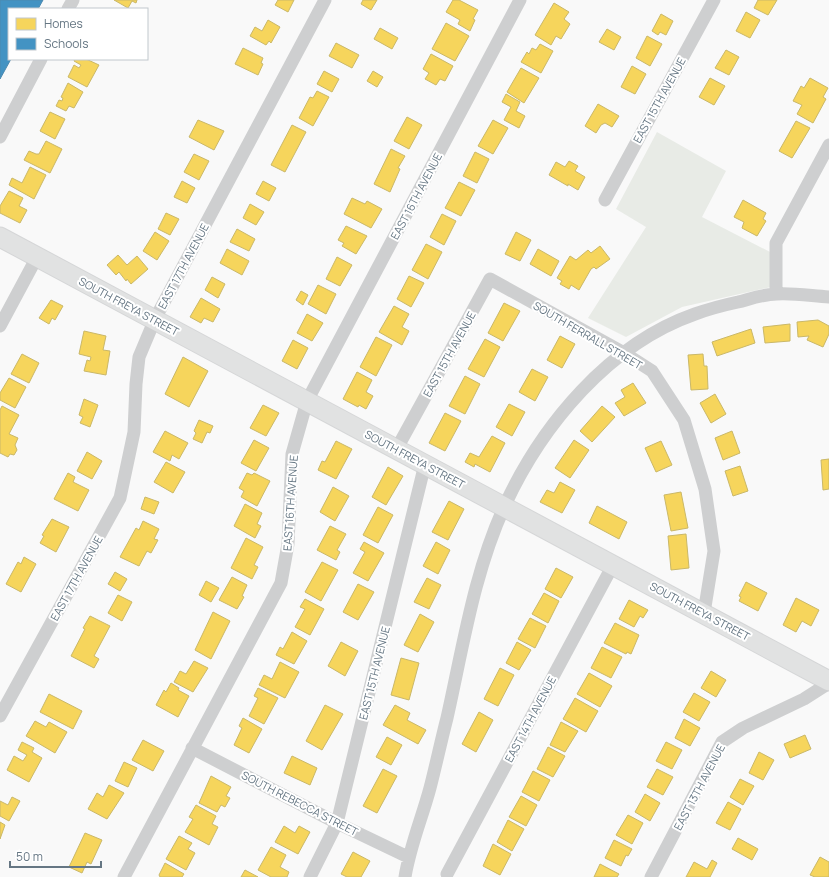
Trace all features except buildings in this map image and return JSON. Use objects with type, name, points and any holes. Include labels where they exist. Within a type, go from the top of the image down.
[{"type":"main road","name":"SOUTH FREYA STREET","points":[[0,237],[155,319],[396,450],[704,613],[829,682]]},
{"type":"street","name":"EAST 17TH AVENUE","points":[[0,716],[120,498],[134,432],[139,357],[155,319],[325,0]]},
{"type":"street","name":"EAST 16TH AVENUE","points":[[124,877],[281,583],[288,544],[292,454],[307,401],[520,0]]},
{"type":"street","name":"EAST 15TH AVENUE","points":[[605,200],[714,0]]},
{"type":"street","points":[[0,137],[41,60]]},
{"type":"street","points":[[776,293],[776,243],[829,145]]},
{"type":"street","points":[[0,326],[37,257]]},
{"type":"street","name":"EAST 15TH AVENUE","points":[[396,450],[490,279]]},
{"type":"street","name":"SOUTH FERRALL STREET","points":[[490,279],[624,353],[652,372],[684,420],[705,489],[714,551],[704,613]]},
{"type":"street","points":[[405,877],[408,857],[430,788],[469,613],[483,565],[504,507],[536,448],[569,403],[624,353],[647,337],[694,314],[776,293],[829,297]]},
{"type":"street","name":"EAST 15TH AVENUE","points":[[310,877],[337,823],[425,464]]},
{"type":"street","name":"EAST 14TH AVENUE","points":[[447,874],[613,565]]},
{"type":"street","name":"EAST 13TH AVENUE","points":[[651,877],[722,742],[743,728],[804,699],[829,682]]},
{"type":"street","name":"SOUTH REBECCA STREET","points":[[192,748],[337,823],[408,857]]},
{"type":"shaded area","points":[[657,132],[726,171],[702,217],[772,253],[771,287],[682,307],[626,337],[588,318],[646,227],[616,209]]}]
